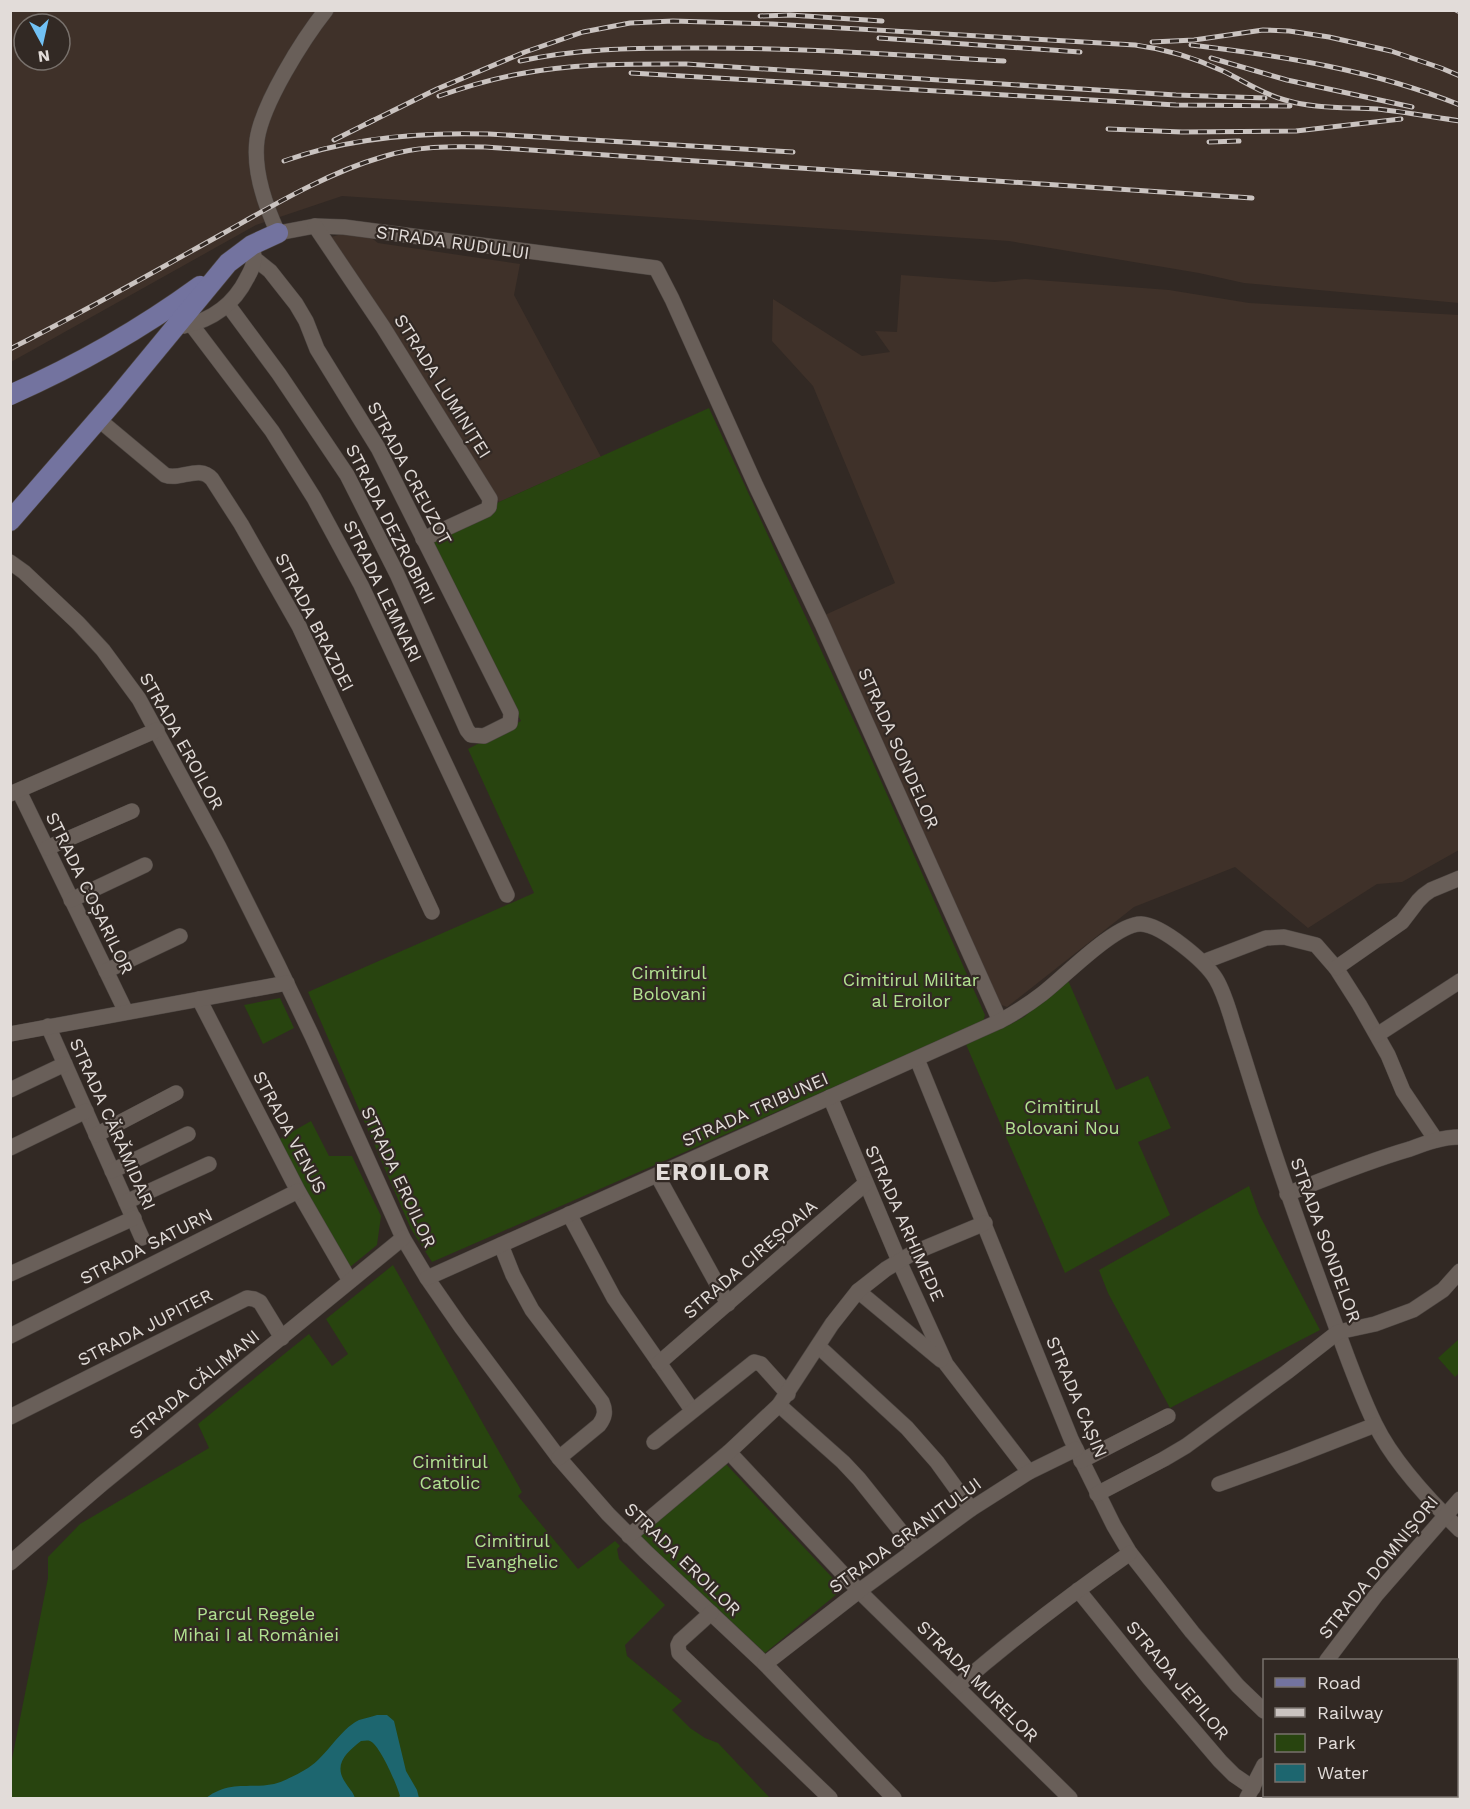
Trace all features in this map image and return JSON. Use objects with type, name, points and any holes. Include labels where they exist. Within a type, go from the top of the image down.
[{"type":"main road","name":"STRADA RUDULUI","points":[[10,521],[146,361],[183,326],[228,263],[254,252],[278,233]]},
{"type":"main road","points":[[10,395],[90,356],[130,333],[172,306],[228,263]]},
{"type":"main road","points":[[130,333],[146,361]]},
{"type":"street","points":[[278,233],[265,202],[258,167],[258,132],[280,82],[322,15],[341,10]]},
{"type":"street","name":"STRADA RUDULUI","points":[[278,233],[315,226],[358,229],[656,268]]},
{"type":"street","name":"STRADA LUMINIȚEI","points":[[315,226],[384,327],[490,499],[486,510],[423,539]]},
{"type":"street","name":"STRADA RUDULUI","points":[[183,326],[218,313],[228,305],[243,286],[254,252]]},
{"type":"street","name":"STRADA CREUZOT","points":[[254,252],[302,313],[317,349],[378,448],[508,705],[512,718]]},
{"type":"street","name":"STRADA SONDELOR","points":[[656,268],[822,624],[1000,1021],[1028,1004],[1130,925],[1142,924],[1153,927],[1179,943],[1203,962],[1218,981],[1287,1194],[1375,1425],[1394,1456],[1460,1530]]},
{"type":"street","name":"STRADA DEZROBIRII","points":[[228,305],[279,374],[347,475],[397,574],[467,730],[471,735],[484,736],[510,723],[512,718]]},
{"type":"street","name":"STRADA LEMNARI","points":[[183,326],[272,430],[314,498],[361,585],[507,894]]},
{"type":"street","name":"STRADA BRAZDEI","points":[[98,419],[165,475],[172,477],[202,472],[212,479],[241,524],[299,626],[432,912]]},
{"type":"street","name":"STRADA EROILOR","points":[[10,562],[50,596],[103,650],[139,699],[219,847],[287,983],[403,1238],[461,1327],[579,1483],[629,1536],[765,1664],[894,1798]]},
{"type":"street","points":[[15,792],[157,730]]},
{"type":"street","name":"STRADA COȘARILOR","points":[[15,792],[47,848],[126,1012]]},
{"type":"street","points":[[47,848],[132,811]]},
{"type":"street","points":[[71,900],[145,866]]},
{"type":"street","points":[[1336,968],[1402,922],[1424,895],[1460,878]]},
{"type":"street","points":[[106,971],[180,936]]},
{"type":"street","points":[[1203,962],[1266,938],[1284,937],[1316,945],[1336,968],[1388,1055],[1403,1091],[1436,1140]]},
{"type":"street","points":[[1377,1035],[1460,981]]},
{"type":"street","points":[[10,1034],[287,983]]},
{"type":"street","name":"STRADA VENUS","points":[[199,999],[298,1191],[350,1281]]},
{"type":"street","name":"STRADA TRIBUNEI","points":[[427,1278],[1000,1021]]},
{"type":"street","name":"STRADA CĂRĂMIDARI","points":[[48,1026],[142,1238]]},
{"type":"street","name":"STRADA CAȘIN","points":[[917,1059],[1078,1455],[1097,1494],[1130,1553],[1212,1656],[1263,1711]]},
{"type":"street","points":[[10,1090],[65,1064]]},
{"type":"street","points":[[96,1135],[176,1093]]},
{"type":"street","name":"STRADA ARHIMEDE","points":[[830,1097],[865,1184],[946,1364]]},
{"type":"street","points":[[10,1148],[86,1110]]},
{"type":"street","points":[[112,1171],[188,1134]]},
{"type":"street","points":[[1287,1194],[1335,1174],[1436,1140],[1460,1137]]},
{"type":"street","points":[[126,1202],[209,1164]]},
{"type":"street","points":[[657,1174],[728,1304]]},
{"type":"street","name":"STRADA CIREȘOAIA","points":[[659,1363],[865,1184]]},
{"type":"street","name":"STRADA SATURN","points":[[10,1336],[298,1191]]},
{"type":"street","points":[[568,1214],[614,1298],[692,1410]]},
{"type":"street","points":[[10,1274],[134,1218]]},
{"type":"street","points":[[629,1536],[729,1452],[784,1400],[818,1346],[858,1291],[899,1261],[985,1223]]},
{"type":"street","name":"STRADA CĂLIMANI","points":[[14,1555],[403,1238]]},
{"type":"street","points":[[501,1245],[532,1310],[605,1408],[603,1420],[599,1425],[559,1458]]},
{"type":"street","points":[[1097,1494],[1186,1446],[1338,1332],[1375,1324],[1413,1310],[1443,1290],[1460,1271]]},
{"type":"street","name":"STRADA ARHIMEDE","points":[[858,1291],[946,1364],[1029,1472]]},
{"type":"street","name":"STRADA JUPITER","points":[[10,1417],[247,1298],[260,1302],[282,1338]]},
{"type":"street","points":[[818,1346],[907,1428],[937,1462],[971,1509]]},
{"type":"street","points":[[654,1442],[754,1362],[761,1364],[784,1400],[859,1479],[915,1549]]},
{"type":"street","name":"STRADA GRANITULUI","points":[[765,1664],[915,1549],[971,1509],[1029,1472],[1078,1455],[1168,1416]]},
{"type":"street","points":[[1219,1484],[1293,1458],[1375,1425]]},
{"type":"street","name":"STRADA MURELOR","points":[[729,1452],[859,1591],[1070,1798]]},
{"type":"street","name":"STRADA DOMNIȘORI","points":[[1328,1659],[1377,1594],[1460,1499]]},
{"type":"street","points":[[957,1687],[992,1656],[1130,1553]]},
{"type":"street","name":"STRADA JEPILOR","points":[[1078,1590],[1149,1678],[1250,1793]]},
{"type":"street","points":[[711,1613],[681,1641],[678,1645],[679,1653],[830,1798]]},
{"type":"street","points":[[1250,1793],[1263,1769]]},
{"type":"shaded area","points":[[11,11],[1459,11],[1459,303],[1244,283],[1199,273],[1009,241],[342,196],[256,225],[11,362]]},
{"type":"shaded area","points":[[338,235],[363,235],[369,236],[378,243],[520,264],[514,295],[601,457],[499,502],[328,238]]},
{"type":"shaded area","points":[[901,275],[994,282],[1025,279],[1169,290],[1249,303],[1459,315],[1459,850],[1402,882],[1377,884],[1308,928],[1235,867],[1134,907],[1007,1007],[996,1003],[825,615],[895,583],[813,386],[772,341],[773,299],[862,356],[890,352],[875,331],[897,332]]},
{"type":"green space","name":"Cimitirul Bolovani","points":[[709,408],[865,745],[985,1015],[983,1022],[432,1262],[411,1229],[308,992],[534,893],[468,749],[521,721],[428,541],[499,502]]},
{"type":"green space","name":"Cimitirul Bolovani Nou","points":[[1067,978],[1116,1090],[1148,1076],[1171,1128],[1138,1142],[1170,1215],[1065,1273],[965,1042],[1024,1017]]},
{"type":"green space","points":[[280,998],[294,1028],[263,1044],[244,1005]]},
{"type":"green space","points":[[311,1121],[329,1156],[352,1156],[381,1216],[377,1245],[350,1267],[275,1144]]},
{"type":"green space","points":[[1249,1186],[1259,1214],[1320,1330],[1170,1408],[1108,1293],[1099,1270]]},
{"type":"green space","name":"Parcul Regele Mihai I al României","points":[[393,1265],[522,1492],[518,1496],[578,1569],[615,1541],[620,1546],[617,1549],[619,1559],[665,1605],[625,1645],[627,1656],[682,1701],[672,1710],[690,1728],[718,1743],[770,1798],[11,1798],[11,1764],[48,1578],[48,1557],[80,1524],[209,1448],[198,1424],[309,1334],[332,1366],[348,1354],[326,1319]]},
{"type":"green space","points":[[1459,1339],[1459,1373],[1455,1377],[1438,1358]]},
{"type":"green space","points":[[726,1464],[843,1589],[765,1653],[639,1536]]},
{"type":"water","points":[[377,1715],[387,1715],[394,1721],[406,1771],[419,1798],[398,1798],[400,1796],[383,1757],[370,1741],[361,1741],[343,1759],[340,1770],[355,1798],[206,1798],[215,1792],[231,1787],[274,1784],[291,1777],[315,1763],[352,1724]]},
{"type":"railway","points":[[1456,10],[1460,12]]},
{"type":"railway","points":[[760,16],[790,15],[882,21]]},
{"type":"railway","points":[[366,124],[437,89],[525,52],[583,32],[630,23],[673,21],[772,24],[1135,45],[1191,58],[1269,94],[1296,103],[1377,109],[1460,121]]},
{"type":"railway","points":[[1152,42],[1194,40],[1263,30],[1289,31],[1329,37],[1391,51],[1460,76]]},
{"type":"railway","points":[[879,38],[1080,52]]},
{"type":"railway","points":[[1191,45],[1327,66],[1394,82],[1460,105]]},
{"type":"railway","points":[[520,61],[562,54],[644,48],[806,50],[1004,61]]},
{"type":"railway","points":[[1211,58],[1287,80],[1412,107]]},
{"type":"railway","points":[[439,96],[469,86],[540,70],[602,65],[686,64],[1176,95],[1265,98]]},
{"type":"railway","points":[[631,73],[1176,105],[1290,106]]},
{"type":"railway","points":[[1108,129],[1182,132],[1296,131],[1401,119]]},
{"type":"railway","points":[[334,140],[374,120]]},
{"type":"railway","points":[[284,161],[360,141],[437,134],[489,134],[793,152]]},
{"type":"railway","points":[[1209,142],[1239,141]]},
{"type":"railway","points":[[10,349],[320,181],[382,157],[420,149],[485,147],[1252,198]]},
{"type":"district","name":"EROILOR","points":[[713,1172]]},
{"type":"park label","name":"Cimitirul Militar al Eroilor","points":[[911,989]]},
{"type":"park label","name":"Cimitirul Catolic","points":[[450,1471]]},
{"type":"park label","name":"Cimitirul Evanghelic","points":[[512,1550]]}]
